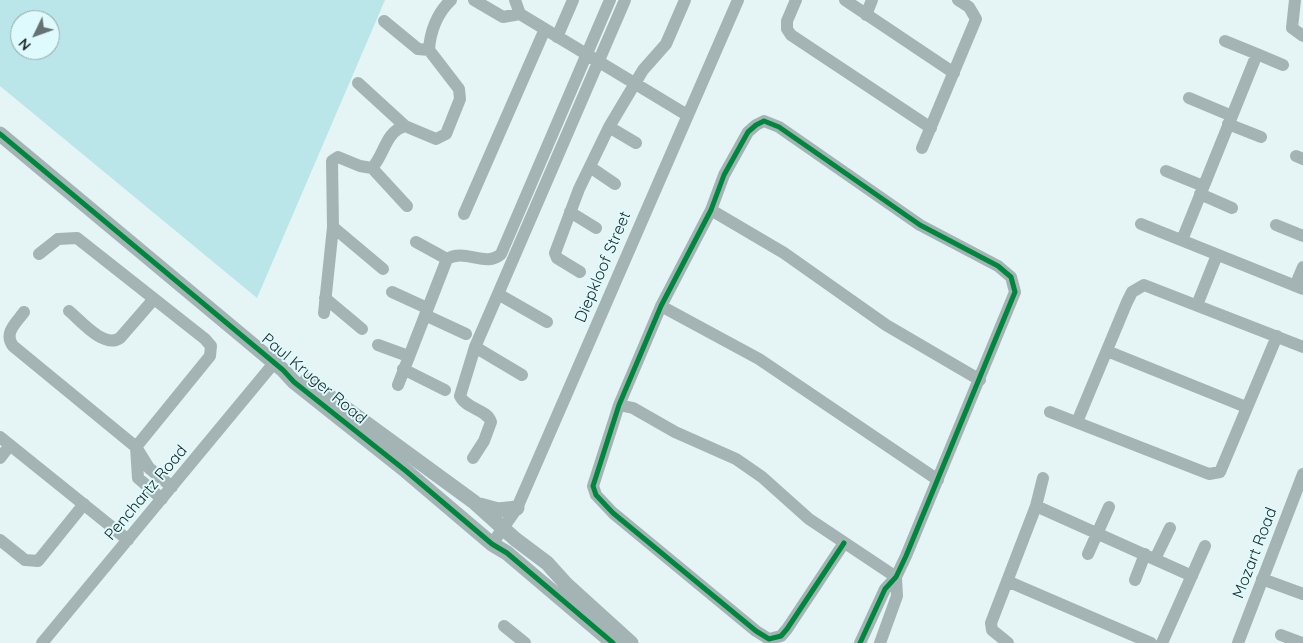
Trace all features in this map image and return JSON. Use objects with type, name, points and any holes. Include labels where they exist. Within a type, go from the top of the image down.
[{"type":"street","points":[[358,83],[400,119],[404,126],[432,138],[443,137],[452,123],[460,99],[454,81],[433,58],[429,50],[430,40],[439,15],[451,0]]},
{"type":"street","points":[[474,0],[503,17],[520,14]]},
{"type":"street","points":[[515,0],[520,14],[687,115]]},
{"type":"street","points":[[557,37],[573,0]]},
{"type":"street","points":[[398,385],[447,259],[455,254],[461,254],[491,260],[501,254],[610,0]]},
{"type":"street","points":[[473,458],[484,441],[491,422],[488,416],[466,404],[460,396],[463,381],[498,294],[625,0]]},
{"type":"street","points":[[580,272],[557,258],[555,253],[570,212],[609,127],[633,84],[647,64],[666,44],[685,0]]},
{"type":"street","name":"Diepkloof Street","points":[[492,544],[517,508],[738,0]]},
{"type":"street","points":[[796,0],[787,21],[787,29],[791,35],[931,128]]},
{"type":"street","points":[[844,0],[954,73]]},
{"type":"street","points":[[866,15],[872,0]]},
{"type":"street","points":[[922,148],[976,19],[969,7],[958,0]]},
{"type":"street","points":[[1295,0],[1292,28],[1303,36]]},
{"type":"street","points":[[384,21],[418,48],[429,50]]},
{"type":"street","points":[[464,214],[545,29]]},
{"type":"street","points":[[1225,41],[1283,65]]},
{"type":"street","points":[[1182,240],[1257,54]]},
{"type":"street","points":[[1189,98],[1260,137]]},
{"type":"street","points":[[844,543],[787,629],[775,638],[764,636],[613,514],[596,496],[593,486],[619,405],[661,306],[711,210],[724,175],[748,132],[756,124],[764,121],[779,127],[920,225],[998,266],[1011,277],[1014,292],[980,380],[896,577],[885,588],[860,643]]},
{"type":"street","points":[[372,168],[381,156],[390,135],[397,128],[404,126]]},
{"type":"street","points":[[609,127],[636,143]]},
{"type":"street","name":"Paul Kruger Road","points":[[0,134],[278,366],[294,382],[399,465],[492,544],[506,553],[614,643]]},
{"type":"street","points":[[324,313],[324,298],[333,227],[332,161],[338,157],[360,166],[372,168],[407,206]]},
{"type":"street","points":[[590,167],[615,184]]},
{"type":"street","points":[[1166,171],[1232,208]]},
{"type":"street","points":[[711,210],[784,253],[872,316],[980,380]]},
{"type":"street","points":[[570,212],[596,228]]},
{"type":"street","points":[[1141,224],[1299,288],[1303,267]]},
{"type":"street","points":[[1276,225],[1303,236]]},
{"type":"street","points":[[333,227],[383,269]]},
{"type":"street","points":[[39,254],[58,239],[77,238],[209,342],[211,352],[136,447],[138,478],[162,499]]},
{"type":"street","points":[[416,242],[447,259]]},
{"type":"street","points":[[1197,305],[1217,254]]},
{"type":"street","points":[[1077,422],[1127,302],[1132,292],[1144,285],[1151,286],[1303,347]]},
{"type":"street","points":[[392,292],[466,334]]},
{"type":"street","points":[[498,294],[547,322]]},
{"type":"street","points":[[324,298],[362,329]]},
{"type":"street","points":[[69,311],[104,339],[112,342],[120,338],[154,300]]},
{"type":"street","points":[[661,306],[759,359],[938,480]]},
{"type":"street","points":[[24,312],[9,333],[9,340],[13,346],[136,447],[149,468],[172,487]]},
{"type":"street","points":[[1050,412],[1209,474],[1215,474],[1220,472],[1277,336]]},
{"type":"street","points":[[378,345],[408,356]]},
{"type":"street","points":[[476,347],[522,375]]},
{"type":"street","points":[[1106,351],[1246,407]]},
{"type":"street","name":"Paul Kruger Road","points":[[278,366],[300,375],[474,502],[547,563],[566,584],[631,643]]},
{"type":"street","name":"Penchartz Road","points":[[42,643],[172,487],[278,366]]},
{"type":"street","points":[[404,369],[445,390]]},
{"type":"street","points":[[619,405],[633,408],[675,432],[736,459],[762,477],[810,519],[896,577]]},
{"type":"street","points":[[0,458],[5,441],[128,540]]},
{"type":"street","name":"Mozart Road","points":[[1238,643],[1303,474]]},
{"type":"street","points":[[1008,643],[997,636],[992,630],[991,623],[1036,506],[1042,478]]},
{"type":"street","points":[[474,502],[498,510],[517,508]]},
{"type":"street","points":[[0,540],[26,560],[38,561],[84,504]]},
{"type":"street","points":[[1036,506],[1192,576]]},
{"type":"street","points":[[1088,554],[1109,507]]},
{"type":"street","points":[[1135,580],[1170,528]]},
{"type":"street","points":[[1162,643],[1205,546]]},
{"type":"street","points":[[880,643],[897,596],[896,577]]},
{"type":"street","points":[[1262,579],[1303,594]]},
{"type":"street","points":[[1007,581],[1151,643]]},
{"type":"street","points":[[504,626],[524,643]]},
{"type":"street","points":[[1281,635],[1302,643]]},
{"type":"shaded area","points":[[0,0],[385,0],[257,298],[0,86]]},
{"type":"cycle path","points":[[844,543],[787,629],[781,636],[769,639],[756,631],[613,513],[596,495],[593,486],[619,405],[661,306],[711,210],[724,175],[748,132],[764,121],[779,127],[920,225],[998,266],[1011,277],[1015,292],[906,556],[896,577],[885,589],[860,643]]},
{"type":"cycle path","points":[[0,134],[283,370],[294,382],[406,471],[492,544],[507,553],[613,643]]}]
